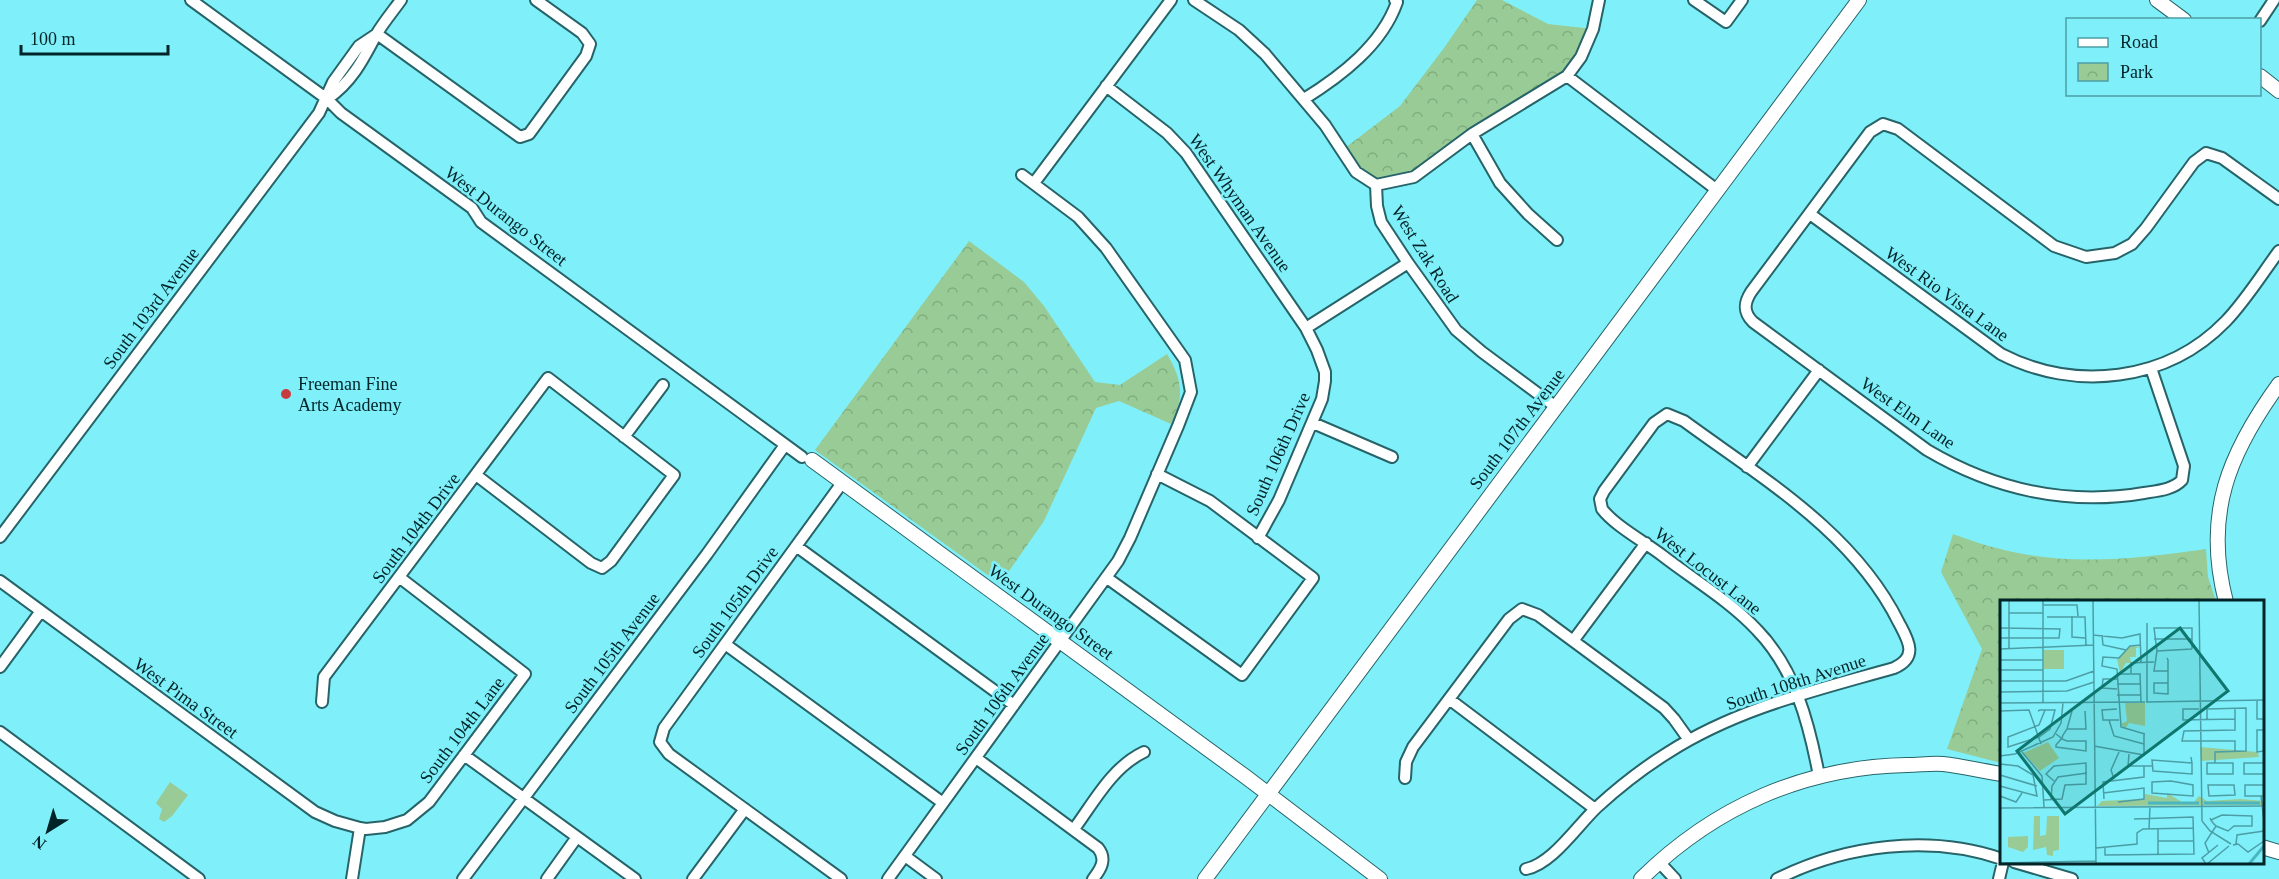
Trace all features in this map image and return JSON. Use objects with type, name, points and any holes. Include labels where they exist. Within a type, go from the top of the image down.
[{"type":"street","name":"West Durango Street","points":[[191,0],[327,99],[341,114],[472,208],[481,222],[1268,794],[1374,877]]},
{"type":"street","name":"South 103rd Avenue","points":[[0,537],[319,113],[327,99],[342,89],[368,54],[377,34],[401,0]]},
{"type":"street","points":[[377,34],[520,136],[529,134],[586,56],[590,44],[582,33],[536,0]]},
{"type":"street","points":[[1022,175],[1034,183],[1171,0]]},
{"type":"street","points":[[1194,0],[1239,30],[1265,54],[1326,125],[1356,172],[1376,185],[1414,177],[1472,134],[1567,76],[1581,57],[1593,29],[1599,0]]},
{"type":"street","points":[[1694,0],[1726,22],[1742,0]]},
{"type":"street","name":"South 107th Avenue","points":[[1205,879],[1859,0]]},
{"type":"street","points":[[2157,0],[2181,18]]},
{"type":"street","points":[[2261,18],[2274,0]]},
{"type":"street","points":[[1304,99],[1326,85],[1355,61],[1374,41],[1391,18],[1396,1]]},
{"type":"street","points":[[1567,76],[1717,190]]},
{"type":"street","points":[[2261,78],[2279,91]]},
{"type":"street","name":"West Whyman Avenue","points":[[1106,86],[1167,134],[1186,153],[1306,328]]},
{"type":"street","points":[[1810,214],[1870,132],[1883,124],[1898,129],[2055,246],[2086,257],[2115,253],[2132,244],[2194,162],[2206,153],[2222,158],[2279,199]]},
{"type":"street","points":[[1472,134],[1500,183],[1528,214],[1557,240]]},
{"type":"street","name":"South 106th Avenue","points":[[888,879],[1107,578],[1130,538],[1191,392],[1185,360],[1106,248],[1078,217],[1034,183]]},
{"type":"street","name":"West Zak Road","points":[[1376,185],[1377,206],[1382,222],[1456,330],[1556,407]]},
{"type":"street","name":"West Elm Lane","points":[[1810,214],[1751,292],[1745,307],[1746,313],[1753,322],[1927,450],[1953,465],[1992,481],[2051,495],[2098,498],[2156,491],[2174,486],[2182,480],[2184,466],[2151,368]]},
{"type":"street","name":"West Rio Vista Lane","points":[[1810,214],[1980,340],[2013,360],[2047,372],[2076,377],[2116,376],[2151,368],[2182,354],[2216,330],[2235,310],[2279,251]]},
{"type":"street","points":[[1306,328],[1408,263]]},
{"type":"street","name":"South 106th Drive","points":[[1258,538],[1279,501],[1313,423],[1324,389],[1325,372],[1306,328]]},
{"type":"street","points":[[1747,467],[1819,370]]},
{"type":"street","name":"South 104th Drive","points":[[322,702],[324,677],[548,378],[624,437]]},
{"type":"street","points":[[2226,600],[2218,548],[2219,513],[2225,485],[2233,459],[2246,433],[2279,384]]},
{"type":"street","points":[[476,475],[591,563],[602,568],[611,561],[674,475],[624,437],[663,385]]},
{"type":"street","name":"West Locust Lane","points":[[1747,467],[1684,421],[1667,414],[1658,419],[1648,431],[1604,491],[1600,504],[1608,516],[1756,628],[1779,657],[1798,696],[1819,776]]},
{"type":"street","points":[[1313,423],[1392,458]]},
{"type":"street","name":"South 105th Avenue","points":[[462,879],[785,445]]},
{"type":"street","name":"South 108th Avenue","points":[[1526,869],[1545,862],[1595,809],[1637,774],[1689,740],[1743,714],[1894,668],[1906,659],[1910,649],[1903,631],[1889,604],[1859,561],[1818,521],[1747,467]]},
{"type":"street","points":[[1107,578],[1242,675],[1313,578],[1197,493],[1157,474]]},
{"type":"street","name":"South 105th Drive","points":[[745,808],[669,754],[660,742],[664,728],[842,483]]},
{"type":"street","points":[[1573,641],[1646,543]]},
{"type":"street","points":[[796,546],[1014,705]]},
{"type":"street","name":"South 104th Lane","points":[[360,828],[386,826],[407,820],[429,802],[525,674],[399,578]]},
{"type":"street","name":"West Pima Street","points":[[0,581],[315,812],[360,828]]},
{"type":"street","points":[[1405,778],[1409,754],[1509,619],[1522,609],[1538,615],[1664,708],[1689,740]]},
{"type":"street","points":[[0,667],[41,611]]},
{"type":"street","points":[[725,644],[943,803]]},
{"type":"street","points":[[1449,699],[1595,809]]},
{"type":"street","points":[[0,732],[199,879]]},
{"type":"street","points":[[1074,829],[1113,775],[1128,761],[1144,752]]},
{"type":"street","points":[[464,755],[635,879]]},
{"type":"street","points":[[976,758],[1098,848],[1103,857],[1101,868],[1093,879]]},
{"type":"street","points":[[1641,879],[1701,829],[1747,802],[1819,776],[1871,766],[1942,764],[2000,774]]},
{"type":"street","points":[[693,879],[745,808],[841,879]]},
{"type":"street","points":[[352,879],[360,828]]},
{"type":"street","points":[[546,879],[577,837]]},
{"type":"street","points":[[1777,879],[1828,858],[1889,847],[1948,848],[2000,861]]},
{"type":"street","points":[[2264,848],[2279,852]]},
{"type":"street","points":[[904,856],[936,879]]},
{"type":"street","points":[[1659,862],[1674,879]]},
{"type":"street","points":[[1999,879],[2002,864]]},
{"type":"street","points":[[2020,864],[2072,879]]},
{"type":"green space","points":[[1477,0],[1502,0],[1548,24],[1593,29],[1567,76],[1414,177],[1376,185],[1341,151],[1400,106]]},
{"type":"green space","points":[[969,241],[1024,282],[1044,306],[1095,382],[1120,385],[1167,354],[1176,372],[1180,388],[1178,405],[1171,424],[1119,401],[1096,408],[1044,521],[1000,584],[815,450]]},
{"type":"green space","points":[[1953,534],[1986,545],[2049,558],[2127,558],[2206,549],[2208,577],[2216,600],[2000,600],[2000,763],[1947,749],[1982,649],[1941,572]]},
{"type":"green space","points":[[170,782],[188,795],[172,816],[164,822],[159,819],[162,809],[156,803]]},
{"type":"place","name":"Freeman Fine Arts Academy","points":[[286,394]]}]
